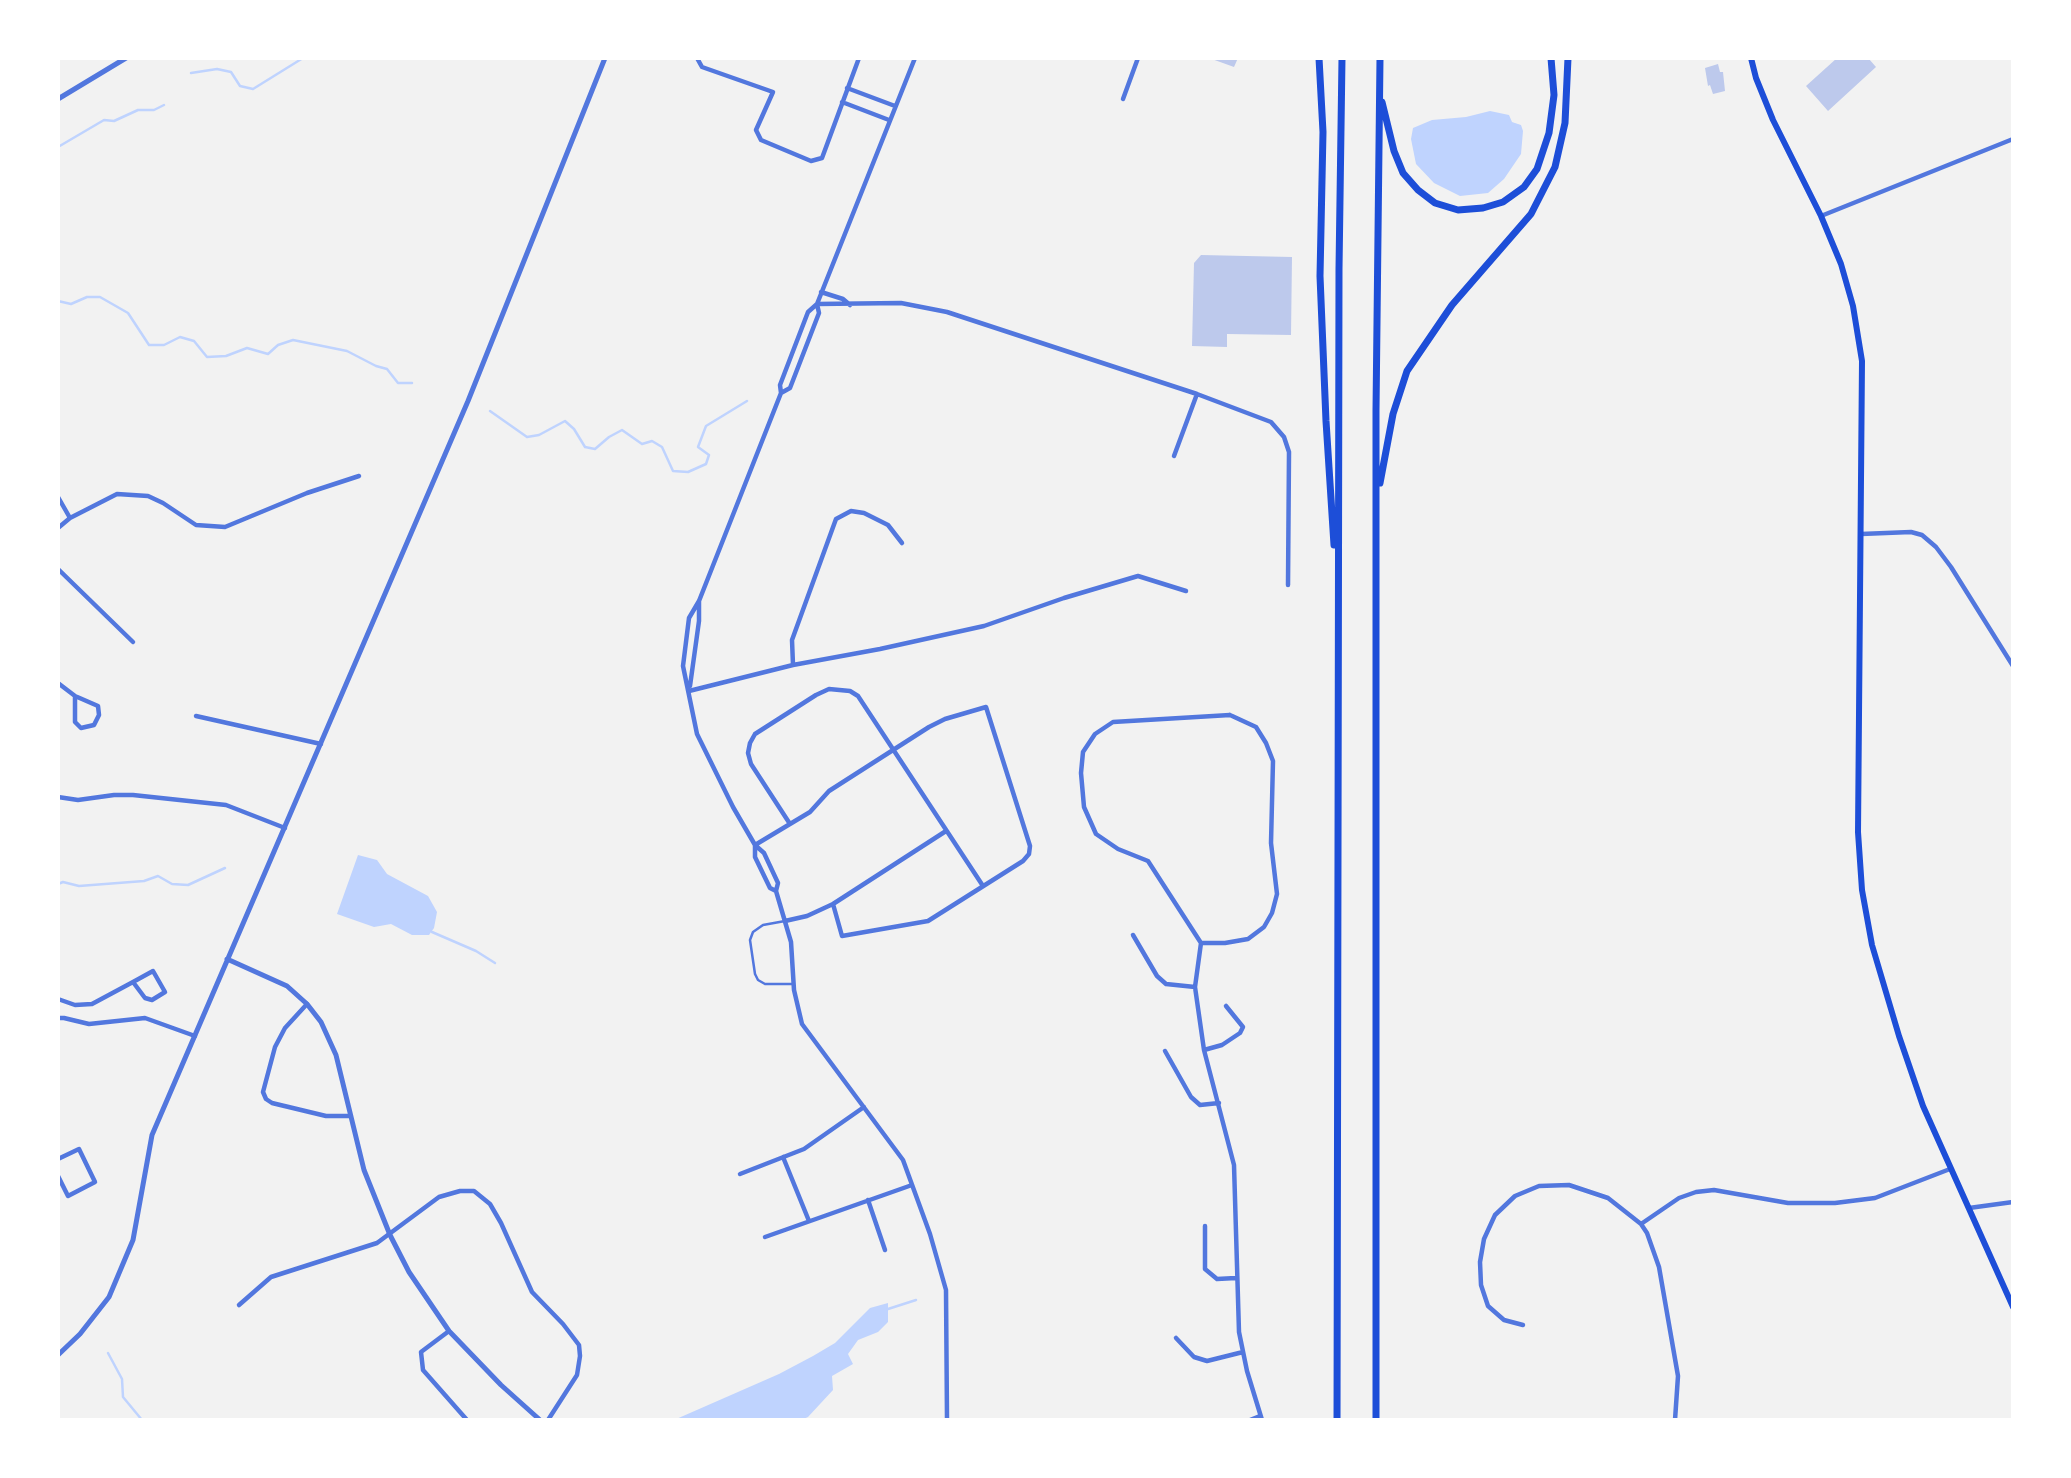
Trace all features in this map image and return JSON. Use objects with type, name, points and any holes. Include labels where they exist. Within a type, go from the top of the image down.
[{"type":"highway","points":[[1320,58],[1323,132],[1320,276],[1338,602]]},
{"type":"highway","points":[[1337,1420],[1342,58]]},
{"type":"highway","points":[[1376,1420],[1376,501],[1380,58]]},
{"type":"highway","points":[[1380,92],[1394,150],[1403,173],[1418,191],[1435,203],[1458,210],[1483,208],[1503,202],[1524,187],[1537,169],[1549,133],[1553,96],[1551,58]]},
{"type":"highway","points":[[1376,501],[1393,414],[1407,372],[1452,305],[1531,214],[1555,167],[1565,123],[1568,58]]},
{"type":"main road","points":[[1751,58],[1773,120],[1821,216],[1841,264],[1853,306],[1862,360],[1858,832],[1862,890],[1872,945],[1922,1104],[2013,1307]]},
{"type":"street","points":[[58,99],[126,58]]},
{"type":"street","points":[[58,1354],[80,1334],[109,1297],[133,1240],[152,1135],[468,401],[606,58]]},
{"type":"street","points":[[697,58],[702,67],[773,92],[756,130],[761,140],[811,161],[822,158],[859,58]]},
{"type":"street","points":[[915,58],[817,304],[808,312],[780,385],[781,393],[699,601],[689,618],[683,666],[697,734],[714,772],[755,845],[764,853],[778,883],[776,891],[790,942],[794,984],[802,1024],[896,1150],[930,1234],[946,1290],[947,1420]]},
{"type":"street","points":[[1123,99],[1138,58]]},
{"type":"street","points":[[847,88],[895,106]]},
{"type":"street","points":[[842,102],[889,120]]},
{"type":"street","points":[[1821,216],[2013,139]]},
{"type":"street","points":[[821,292],[843,299],[850,305]]},
{"type":"street","points":[[817,304],[901,303],[947,312],[1196,394],[1271,422],[1284,437],[1289,452],[1288,585]]},
{"type":"street","points":[[781,393],[790,388],[819,313],[817,304]]},
{"type":"street","points":[[1174,456],[1196,394]]},
{"type":"street","points":[[58,528],[69,518],[117,494],[148,496],[196,525],[225,527],[307,493],[359,476]]},
{"type":"street","points":[[58,497],[69,518]]},
{"type":"street","points":[[793,665],[792,640],[836,519],[851,511],[864,513],[888,525],[902,543]]},
{"type":"street","points":[[1861,534],[1911,532],[1922,535],[1936,547],[2013,666]]},
{"type":"street","points":[[58,569],[133,642]]},
{"type":"street","points":[[689,691],[793,665],[984,626],[1138,576],[1186,591]]},
{"type":"street","points":[[689,691],[699,621],[699,601]]},
{"type":"street","points":[[58,683],[75,696],[98,706],[99,715],[94,725],[81,728],[75,722],[75,696]]},
{"type":"street","points":[[790,824],[751,764],[748,752],[750,743],[755,734],[816,695],[829,689],[850,691],[858,696],[983,886]]},
{"type":"street","points":[[755,845],[810,812],[829,792],[945,719],[986,707],[1030,846],[1029,854],[1023,861],[929,921],[842,936],[833,904]]},
{"type":"street","points":[[1201,943],[1248,939],[1264,927],[1272,913],[1278,894],[1271,843],[1273,761],[1266,743],[1256,727],[1230,715],[1113,722],[1095,734],[1083,752],[1084,807],[1096,834],[1118,849],[1148,861],[1201,943],[1195,987],[1204,1050],[1234,1165],[1239,1332],[1261,1418],[1250,1420]]},
{"type":"street","points":[[196,716],[321,744]]},
{"type":"street","points":[[58,797],[78,800],[114,795],[226,805],[285,829]]},
{"type":"street","points":[[785,921],[807,916],[833,904],[946,831]]},
{"type":"street","points":[[755,845],[755,857],[770,888],[776,891]]},
{"type":"street","points":[[1133,936],[1157,976],[1166,984],[1195,987]]},
{"type":"street","points":[[227,959],[287,986],[307,1004],[321,1022],[332,1043],[364,1170],[390,1235],[410,1272],[449,1331],[501,1385],[540,1420]]},
{"type":"street","points":[[58,999],[75,1005],[92,1004],[153,971],[165,992],[152,1000],[145,998],[133,982]]},
{"type":"street","points":[[307,1004],[285,1028],[275,1046],[263,1092],[266,1099],[272,1103],[327,1116],[349,1116]]},
{"type":"street","points":[[1204,1050],[1222,1045],[1240,1033],[1243,1027],[1226,1006]]},
{"type":"street","points":[[58,1018],[89,1024],[145,1018],[195,1036]]},
{"type":"street","points":[[1165,1051],[1191,1097],[1200,1105],[1219,1103]]},
{"type":"street","points":[[740,1174],[804,1149],[824,1138],[864,1107]]},
{"type":"street","points":[[58,1159],[79,1149],[95,1182],[68,1196],[58,1176]]},
{"type":"street","points":[[783,1157],[809,1221]]},
{"type":"street","points":[[1641,1224],[1679,1198],[1696,1192],[1714,1189],[1788,1203],[1835,1203],[1875,1198],[1950,1169]]},
{"type":"street","points":[[765,1237],[912,1185]]},
{"type":"street","points":[[1523,1325],[1504,1320],[1488,1306],[1481,1284],[1479,1262],[1484,1239],[1495,1215],[1515,1196],[1539,1186],[1569,1185],[1608,1198],[1641,1224],[1647,1233],[1658,1267],[1678,1376],[1675,1420]]},
{"type":"street","points":[[239,1305],[271,1277],[377,1243],[439,1197],[460,1191],[474,1191],[490,1204],[501,1223],[532,1292],[579,1345],[577,1375],[548,1420]]},
{"type":"street","points":[[868,1200],[885,1250]]},
{"type":"street","points":[[1968,1209],[2013,1202]]},
{"type":"street","points":[[1205,1226],[1205,1269],[1217,1279],[1236,1278]]},
{"type":"street","points":[[449,1331],[421,1352],[423,1370],[467,1420]]},
{"type":"street","points":[[1176,1338],[1194,1357],[1207,1361],[1243,1352]]},
{"type":"lane","points":[[785,921],[762,925],[753,932],[750,940],[758,980],[765,984],[794,984]]},
{"type":"water","points":[[1490,111],[1509,115],[1512,122],[1521,125],[1523,131],[1521,154],[1504,179],[1488,193],[1460,196],[1434,183],[1416,164],[1411,139],[1413,128],[1432,120],[1466,117]]},
{"type":"water","points":[[358,855],[377,860],[387,874],[428,896],[437,912],[434,928],[429,935],[412,935],[391,924],[374,927],[337,914]]},
{"type":"water","points":[[888,1303],[888,1322],[878,1332],[858,1340],[848,1354],[853,1364],[832,1376],[833,1390],[808,1417],[801,1420],[674,1420],[779,1374],[813,1356],[835,1343],[870,1308]]},
{"type":"building","points":[[1209,58],[1238,58],[1234,67]]},
{"type":"building","points":[[1837,58],[1871,58],[1869,59],[1876,67],[1828,111],[1806,86]]},
{"type":"building","points":[[1718,64],[1720,72],[1723,72],[1725,91],[1713,94],[1710,85],[1708,86],[1705,68]]},
{"type":"building","points":[[1201,255],[1292,257],[1291,335],[1227,334],[1227,347],[1192,346],[1194,263]]},
{"type":"waterway","points":[[191,73],[217,69],[231,72],[240,86],[253,89],[303,58]]},
{"type":"waterway","points":[[58,147],[104,120],[114,121],[138,110],[154,110],[164,105]]},
{"type":"waterway","points":[[58,301],[71,304],[87,297],[100,297],[128,313],[149,345],[164,345],[180,337],[194,341],[207,357],[226,356],[247,348],[268,354],[278,345],[293,340],[347,351],[387,369],[398,383],[412,383]]},
{"type":"waterway","points":[[490,411],[527,437],[539,435],[565,421],[574,429],[585,447],[595,449],[622,430],[642,444],[652,441],[662,447],[673,471],[688,472],[706,464],[709,455],[698,447],[706,426],[747,401]]},
{"type":"waterway","points":[[58,884],[63,882],[79,886],[144,881],[158,876],[172,884],[188,885],[225,868]]},
{"type":"waterway","points":[[432,932],[476,951],[495,963]]},
{"type":"waterway","points":[[888,1309],[916,1300]]},
{"type":"waterway","points":[[108,1353],[122,1379],[123,1397],[142,1420]]}]
